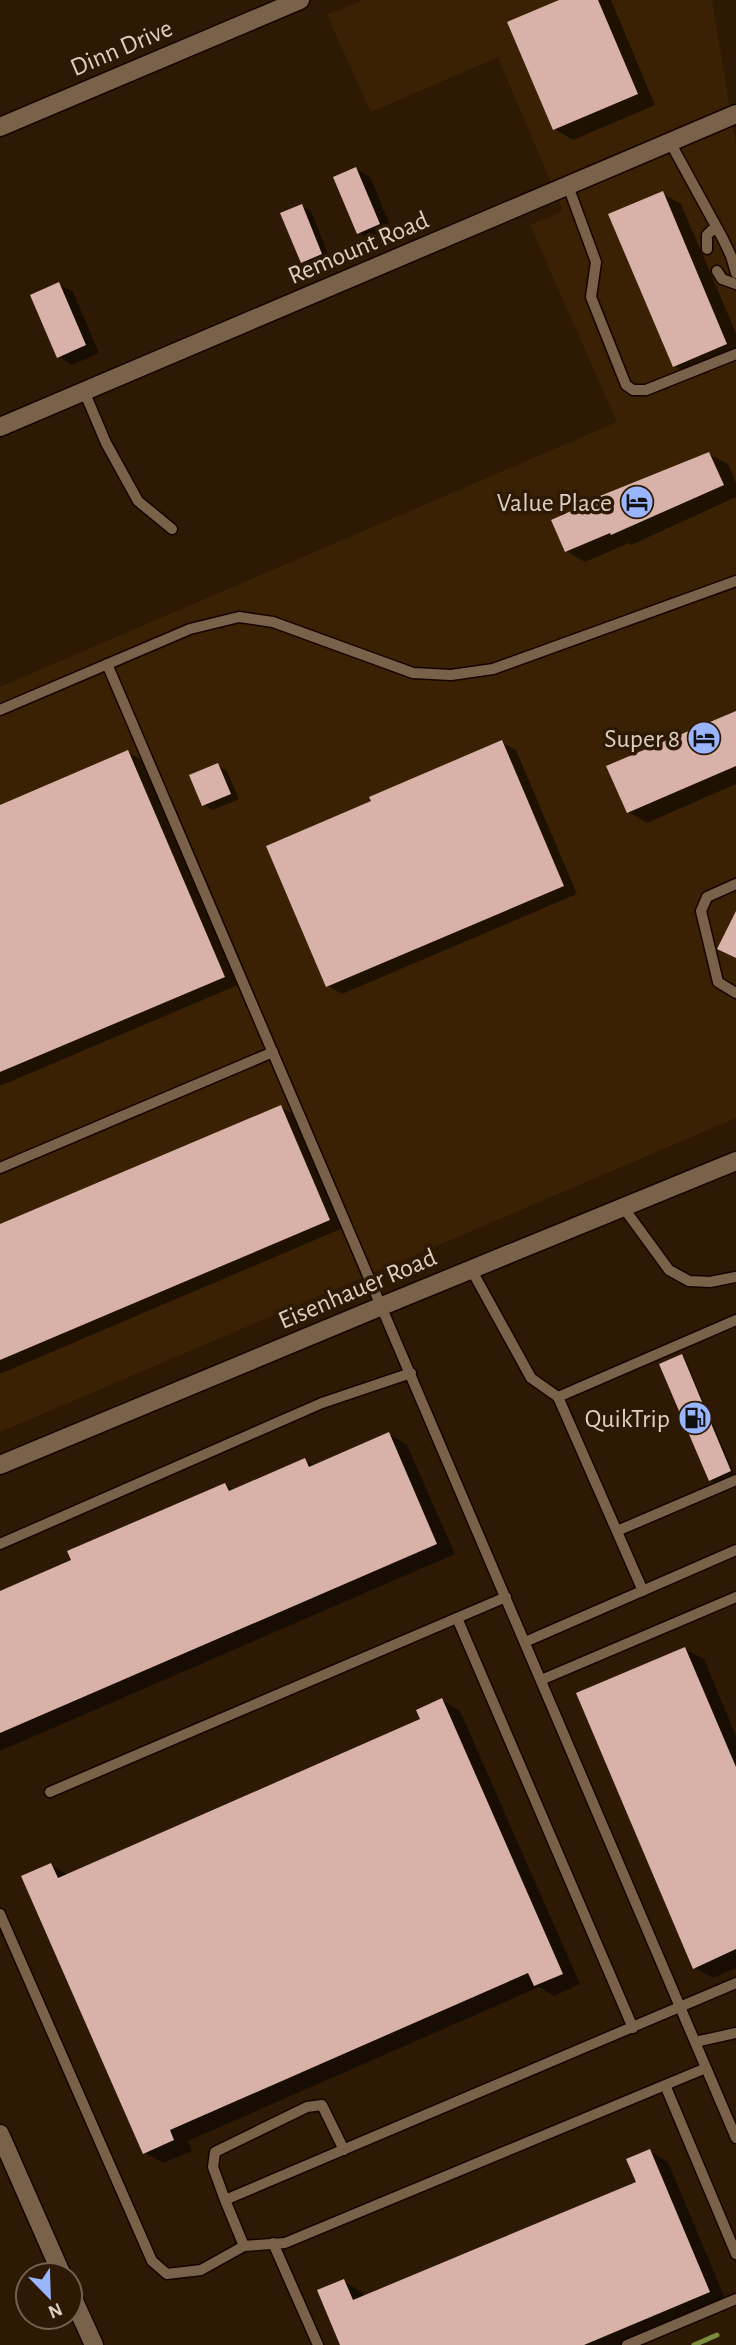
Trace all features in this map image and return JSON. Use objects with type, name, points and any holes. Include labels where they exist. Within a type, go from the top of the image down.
[{"type":"street","name":"Dinn Drive","points":[[0,127],[300,0]]},
{"type":"street","name":"Remount Road","points":[[0,427],[736,114]]},
{"type":"street","name":"Eisenhauer Road","points":[[0,1465],[736,1161]]},
{"type":"street","points":[[0,2134],[56,2261]]},
{"type":"lane","points":[[670,142],[732,256],[736,273]]},
{"type":"lane","points":[[568,186],[596,262],[591,297],[626,385],[633,390],[646,390],[736,354]]},
{"type":"lane","points":[[707,248],[707,235],[716,226]]},
{"type":"lane","points":[[717,271],[722,279],[736,284]]},
{"type":"lane","points":[[85,391],[106,443],[138,501],[172,529]]},
{"type":"lane","points":[[0,710],[190,629],[239,617],[274,622],[413,673],[451,676],[493,669],[736,581]]},
{"type":"lane","points":[[107,664],[736,2138]]},
{"type":"lane","points":[[736,884],[706,897],[701,911],[718,982],[736,993]]},
{"type":"lane","points":[[0,1168],[273,1052]]},
{"type":"lane","points":[[623,1207],[669,1270],[689,1281],[735,1279]]},
{"type":"lane","points":[[471,1269],[531,1378],[558,1397],[643,1591]]},
{"type":"lane","points":[[558,1397],[736,1320]]},
{"type":"lane","points":[[0,1544],[322,1403],[411,1373]]},
{"type":"lane","points":[[617,1531],[736,1480]]},
{"type":"lane","points":[[525,1642],[736,1550]]},
{"type":"lane","points":[[50,1793],[506,1597]]},
{"type":"lane","points":[[541,1680],[736,1597]]},
{"type":"lane","points":[[457,1618],[633,2028]]},
{"type":"lane","points":[[0,1914],[152,2262],[167,2274],[201,2270],[244,2246],[285,2242],[706,2068]]},
{"type":"lane","points":[[225,2200],[736,1983]]},
{"type":"lane","points":[[695,2042],[736,2033]]},
{"type":"lane","points":[[665,2085],[736,2254]]},
{"type":"lane","points":[[244,2246],[213,2167],[215,2152],[307,2107],[322,2105],[344,2150]]},
{"type":"lane","points":[[273,2243],[318,2345]]},
{"type":"lane","points":[[627,2345],[736,2299]]},
{"type":"shaded area","points":[[363,0],[712,0],[736,146],[736,1118],[0,1432],[0,687],[617,422],[530,225],[563,211],[498,57],[371,112],[327,15]]},
{"type":"building","points":[[559,0],[598,0],[638,94],[553,130],[507,22]]},
{"type":"building","points":[[356,167],[380,224],[357,234],[333,177]]},
{"type":"building","points":[[663,191],[727,344],[673,367],[608,214]]},
{"type":"building","points":[[302,204],[322,254],[301,263],[280,213]]},
{"type":"building","points":[[59,282],[86,345],[57,358],[30,295]]},
{"type":"building","name":"Value Place","points":[[709,452],[724,485],[611,535],[610,533],[565,552],[551,520],[596,500],[595,498]]},
{"type":"building","name":"Super 8","points":[[736,711],[736,766],[627,813],[606,766]]},
{"type":"building","points":[[502,740],[564,886],[326,987],[266,846],[371,801],[369,797]]},
{"type":"building","points":[[128,750],[225,977],[0,1072],[0,805]]},
{"type":"building","points":[[218,763],[231,794],[202,806],[189,775]]},
{"type":"building","points":[[736,911],[736,958],[717,949]]},
{"type":"building","points":[[281,1105],[330,1220],[0,1360],[0,1224]]},
{"type":"building","name":"QuikTrip","points":[[682,1354],[731,1471],[709,1481],[659,1364]]},
{"type":"building","points":[[389,1432],[437,1544],[0,1733],[0,1591],[71,1560],[67,1551],[225,1483],[229,1491],[305,1458],[309,1467]]},
{"type":"building","points":[[685,1647],[736,1767],[736,1949],[693,1969],[576,1693]]},
{"type":"building","points":[[442,1698],[563,1974],[534,1986],[528,1973],[170,2130],[174,2140],[143,2154],[21,1876],[51,1863],[58,1878],[420,1719],[416,1710]]},
{"type":"building","points":[[650,2149],[710,2292],[584,2345],[340,2345],[317,2290],[344,2279],[353,2300],[636,2182],[626,2159]]},
{"type":"waterway","points":[[694,2345],[717,2335]]},
{"type":"place","name":"Value Place","points":[[637,502]]},
{"type":"place","name":"Super 8","points":[[704,738]]},
{"type":"place","name":"QuikTrip","points":[[695,1418]]}]
